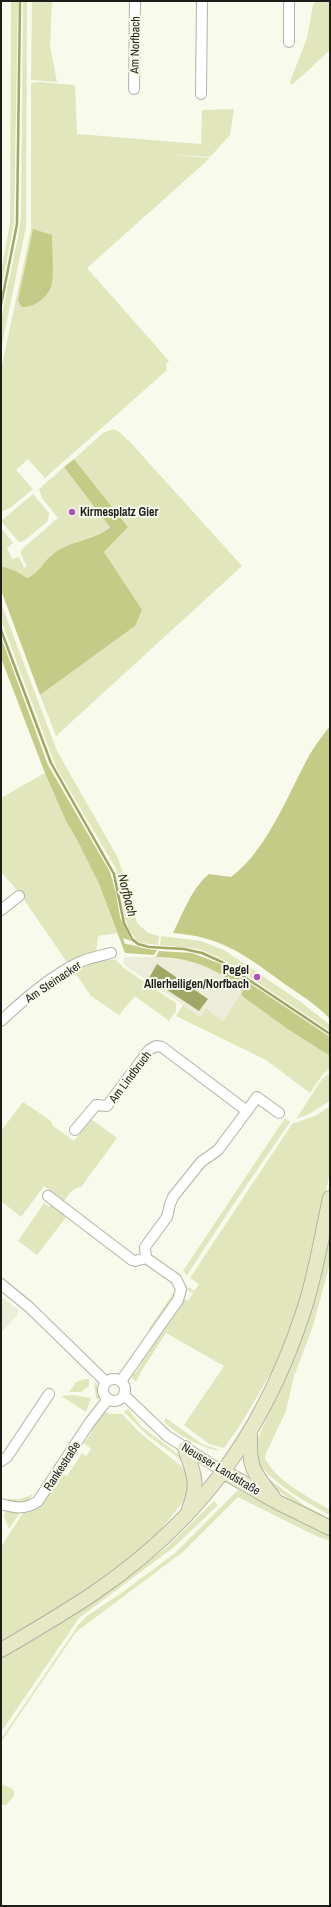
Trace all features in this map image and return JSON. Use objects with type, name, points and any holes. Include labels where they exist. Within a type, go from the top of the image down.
[{"type":"main road","points":[[1,1650],[100,1588],[142,1557],[185,1516],[224,1472],[250,1433],[276,1384],[296,1332],[311,1285],[330,1198]]},
{"type":"main road","points":[[250,1433],[250,1458],[253,1469],[277,1502]]},
{"type":"main road","points":[[185,1448],[196,1480],[194,1494],[185,1516]]},
{"type":"main road","name":"Neusser Landstraße","points":[[224,1472],[277,1502],[330,1528]]},
{"type":"street","name":"Am Norfbach","points":[[134,88],[135,1]]},
{"type":"street","points":[[201,94],[202,1]]},
{"type":"street","points":[[289,1],[289,42]]},
{"type":"street","points":[[1,910],[19,896]]},
{"type":"street","name":"Am Steinacker","points":[[1,1021],[23,1002],[66,970],[83,961],[111,953]]},
{"type":"street","name":"Am Lindbruch","points":[[75,1130],[96,1105],[107,1106],[149,1050],[156,1046],[162,1047],[247,1111]]},
{"type":"street","points":[[121,1381],[178,1300],[180,1294],[181,1288],[176,1279],[146,1258],[145,1247],[167,1217],[170,1204],[174,1197],[202,1160],[218,1150],[257,1097],[279,1112]]},
{"type":"street","points":[[48,1196],[132,1260],[135,1261],[146,1258]]},
{"type":"street","points":[[1,1284],[39,1317],[106,1382]]},
{"type":"street","points":[[113,1379],[121,1381],[125,1388],[124,1396],[118,1400],[108,1399],[103,1392],[106,1382],[113,1379]]},
{"type":"street","points":[[1,1460],[7,1457],[49,1394]]},
{"type":"street","name":"Neusser Landstraße","points":[[124,1396],[167,1436],[224,1472]]},
{"type":"street","name":"Rankestraße","points":[[1,1504],[20,1508],[32,1505],[38,1501],[90,1422],[108,1399]]},
{"type":"shaded area","points":[[11,1],[18,1],[14,223],[1,291],[1,272],[10,223]]},
{"type":"shaded area","points":[[23,1],[27,1],[26,227],[1,350],[1,319],[21,217]]},
{"type":"shaded area","points":[[32,1],[52,1],[50,46],[57,82],[31,80]]},
{"type":"shaded area","points":[[316,1],[330,1],[330,50],[292,85],[290,82],[307,38],[313,5]]},
{"type":"shaded area","points":[[39,82],[75,85],[77,134],[201,144],[202,110],[234,109],[230,135],[210,157],[163,154],[210,158],[87,268],[169,361],[166,364],[167,370],[45,478],[28,459],[16,470],[33,489],[10,508],[1,512],[1,370],[31,229],[31,83]]},
{"type":"shaded area","points":[[33,229],[52,235],[52,283],[51,288],[45,297],[31,306],[22,307],[18,301]]},
{"type":"shaded area","points":[[113,429],[118,431],[130,442],[242,566],[56,736],[40,695],[135,626],[104,552],[128,527],[74,459],[103,433]]},
{"type":"shaded area","points":[[74,459],[128,527],[104,552],[142,610],[135,626],[40,695],[1,590],[1,566],[16,571],[27,578],[38,571],[49,558],[59,550],[104,532],[110,527],[64,467]]},
{"type":"shaded area","points":[[64,467],[110,526],[97,535],[59,550],[49,558],[38,571],[27,578],[16,571],[1,566],[1,528],[13,543],[7,548],[12,559],[19,557],[24,568],[27,566],[21,555],[21,550],[58,518],[42,498],[39,489]]},
{"type":"shaded area","points":[[33,494],[49,513],[48,521],[24,541],[19,542],[1,521]]},
{"type":"shaded area","points":[[1,603],[57,751],[118,858],[137,923],[148,933],[159,936],[158,945],[141,943],[137,941],[129,930],[125,918],[121,887],[115,867],[56,767],[1,620]]},
{"type":"shaded area","points":[[1,637],[48,765],[110,872],[116,893],[120,917],[131,941],[123,938],[125,944],[157,950],[154,955],[125,953],[99,884],[65,819],[45,773],[1,658]]},
{"type":"shaded area","points":[[330,726],[330,1019],[309,1000],[259,965],[234,950],[207,939],[173,933],[188,901],[198,886],[209,874],[231,877],[256,852],[276,820],[310,754]]},
{"type":"shaded area","points":[[45,773],[65,819],[99,884],[117,933],[98,936],[96,952],[67,962],[18,891],[1,872],[1,798]]},
{"type":"shaded area","points":[[161,936],[201,941],[224,950],[301,1002],[330,1025],[330,1031],[224,960],[199,949],[160,945]]},
{"type":"shaded area","points":[[159,951],[192,953],[221,964],[330,1037],[330,1056],[289,1030],[245,998],[241,994],[244,989],[223,975],[203,966],[181,959],[156,957]]},
{"type":"shaded area","points":[[125,957],[157,957],[197,962],[221,974],[244,990],[223,1021],[201,1017],[123,964]]},
{"type":"shaded area","points":[[116,960],[125,969],[176,1003],[176,1011],[169,1021],[135,996],[119,1015],[91,996],[74,971],[87,964]]},
{"type":"shaded area","points":[[157,964],[208,999],[199,1011],[149,978]]},
{"type":"shaded area","points":[[241,994],[289,1030],[330,1056],[330,1069],[323,1074],[310,1093],[266,1060],[176,1016],[183,1005],[201,1017],[206,1009],[223,1021]]},
{"type":"shaded area","points":[[330,1073],[330,1101],[309,1114],[296,1119],[322,1079]]},
{"type":"shaded area","points":[[23,1102],[51,1121],[53,1126],[74,1141],[91,1119],[117,1138],[81,1187],[73,1190],[64,1201],[44,1186],[21,1217],[1,1201],[1,1131]]},
{"type":"shaded area","points":[[330,1106],[330,1171],[315,1246],[301,1301],[281,1354],[241,1424],[224,1448],[209,1444],[184,1425],[224,1366],[166,1333],[136,1382],[130,1375],[132,1372],[135,1373],[143,1361],[141,1359],[142,1357],[145,1358],[153,1346],[151,1344],[152,1342],[155,1343],[163,1331],[160,1330],[162,1327],[165,1328],[173,1317],[171,1315],[175,1314],[182,1303],[180,1301],[182,1297],[188,1301],[193,1293],[187,1290],[189,1287],[194,1291],[199,1284],[190,1278],[292,1124],[317,1115]]},
{"type":"shaded area","points":[[285,1118],[290,1122],[187,1275],[183,1271]]},
{"type":"shaded area","points":[[44,1203],[49,1207],[52,1204],[67,1216],[37,1255],[18,1241]]},
{"type":"shaded area","points":[[330,1225],[330,1263],[313,1326],[294,1376],[286,1411],[266,1453],[265,1459],[271,1468],[286,1482],[330,1510],[330,1515],[291,1492],[277,1482],[262,1468],[256,1465],[256,1443],[290,1364]]},
{"type":"shaded area","points":[[174,1292],[176,1293],[174,1296],[151,1330],[149,1329]]},
{"type":"shaded area","points":[[1,1297],[18,1309],[17,1315],[1,1333]]},
{"type":"shaded area","points":[[89,1379],[89,1386],[81,1392],[69,1392],[76,1382]]},
{"type":"shaded area","points":[[94,1381],[101,1390],[98,1400],[96,1398]]},
{"type":"shaded area","points":[[74,1395],[91,1398],[86,1412],[61,1396]]},
{"type":"shaded area","points":[[128,1409],[141,1426],[184,1459],[183,1463],[175,1455],[147,1435],[124,1412]]},
{"type":"shaded area","points":[[105,1411],[109,1414],[122,1414],[139,1432],[181,1466],[187,1474],[189,1492],[161,1529],[130,1558],[74,1599],[1,1643],[1,1547],[23,1513],[29,1512],[40,1505],[62,1474],[67,1476],[82,1453],[86,1456],[91,1449],[84,1443],[92,1432],[90,1430]]},
{"type":"shaded area","points":[[166,1418],[202,1444],[220,1450],[207,1448],[181,1435],[164,1421]]},
{"type":"shaded area","points":[[266,1477],[304,1505],[330,1519],[330,1521],[286,1497]]},
{"type":"shaded area","points":[[238,1490],[330,1536],[330,1541],[316,1536],[238,1497],[183,1552],[76,1632],[1,1742],[1,1739],[79,1624],[87,1616],[120,1594],[175,1553]]},
{"type":"shaded area","points":[[33,1494],[24,1502],[5,1500],[20,1499]]},
{"type":"shaded area","points":[[214,1501],[218,1505],[174,1547],[79,1618],[1,1732],[1,1656],[136,1571],[168,1546]]},
{"type":"shaded area","points":[[6,1510],[20,1513],[9,1529],[4,1516]]},
{"type":"shaded area","points":[[1,1784],[11,1788],[14,1791],[14,1796],[6,1805],[2,1805]]},
{"type":"waterway","name":"Norfbach","points":[[1,305],[17,224],[20,1]]},
{"type":"waterway","name":"Norfbach","points":[[1,630],[51,763],[114,874],[124,923],[132,939],[138,944],[149,947],[184,949],[202,953],[222,962],[330,1034]]},
{"type":"place","name":"Kirmesplatz Gier","points":[[72,512]]},
{"type":"place","name":"Pegel Allerheiligen/Norfbach","points":[[257,977]]}]
